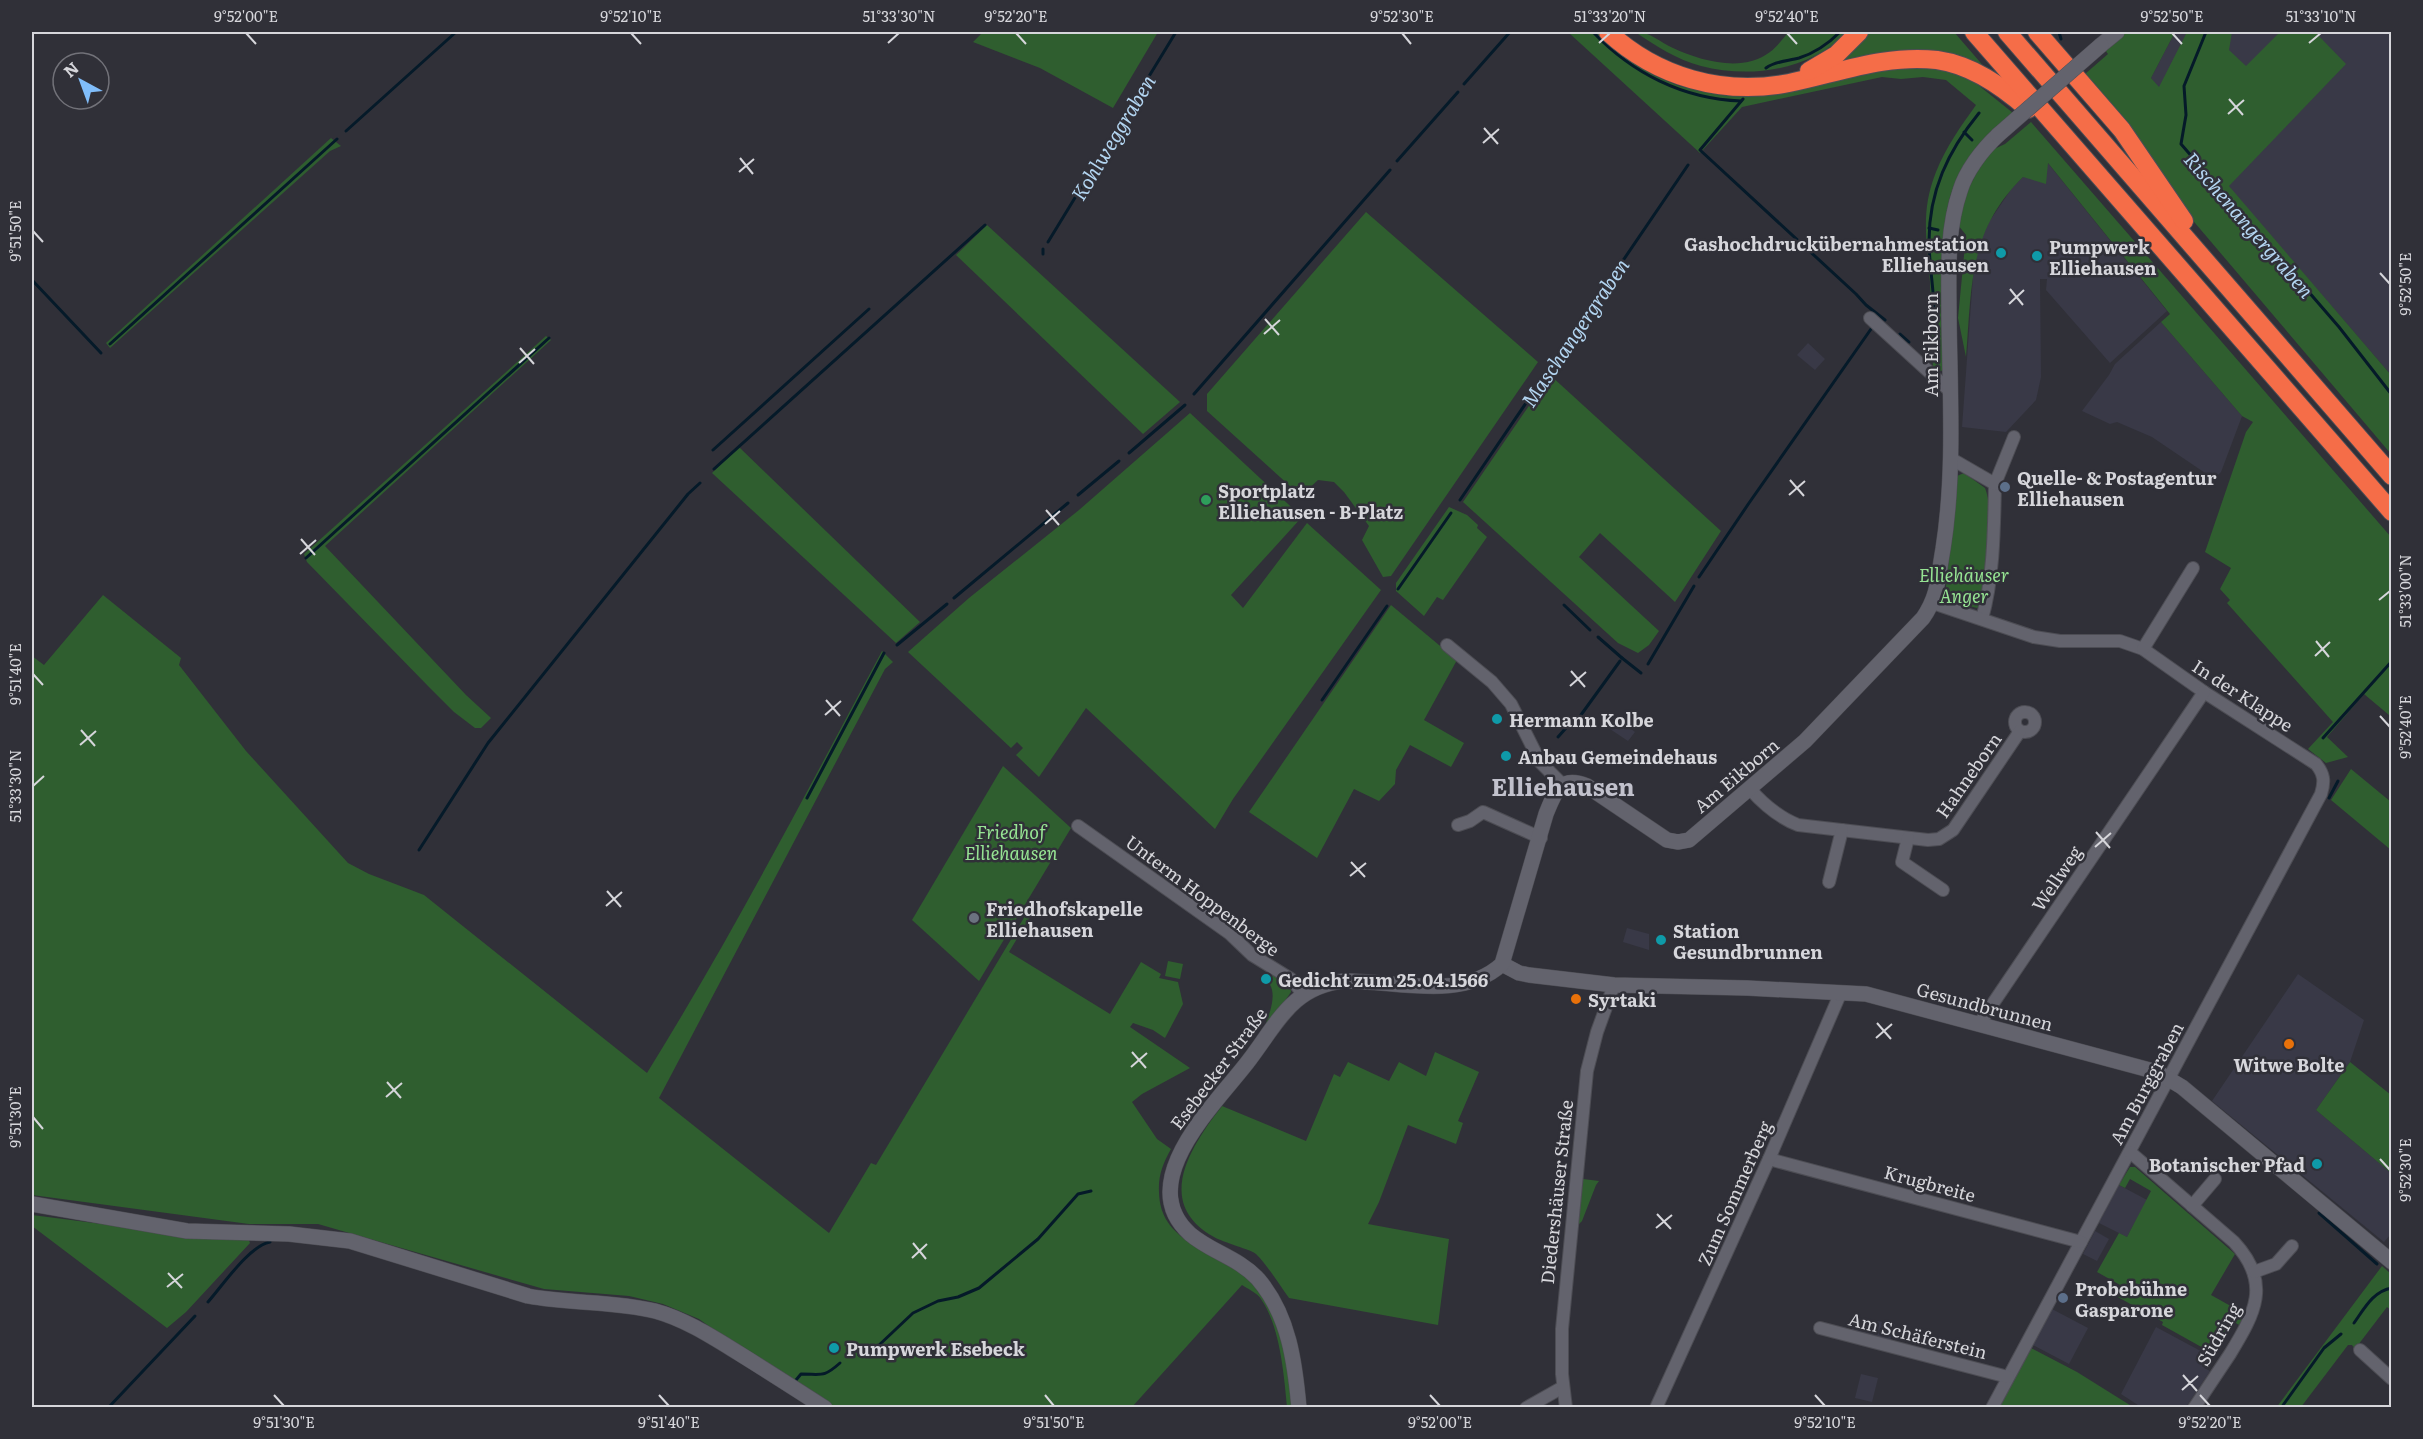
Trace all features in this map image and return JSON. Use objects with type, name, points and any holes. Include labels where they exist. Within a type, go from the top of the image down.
[{"type":"highway","points":[[1608,32],[1628,49],[1658,68],[1688,79],[1730,87],[1767,87],[1898,60],[1919,59],[1955,64],[1988,78],[2012,94],[2077,152]]},
{"type":"highway","points":[[1623,32],[1650,52],[1681,68],[1713,78],[1754,81],[1792,76],[1808,71],[1836,55],[1859,32]]},
{"type":"highway","points":[[1974,32],[2391,512]]},
{"type":"highway","points":[[2007,32],[2391,476]]},
{"type":"highway","points":[[2037,32],[2122,130],[2219,276]]},
{"type":"street","name":"Am Eikborn","points":[[1563,784],[1573,782],[1587,786],[1669,841],[1689,840],[1828,719],[1923,618],[1933,603],[1946,532],[1950,458],[1949,246],[1960,189],[1984,149],[1998,135],[2117,32]]},
{"type":"street","points":[[1870,318],[1950,392]]},
{"type":"street","points":[[1982,619],[1986,605],[1995,484],[2014,437]]},
{"type":"street","points":[[1950,458],[1995,484]]},
{"type":"street","points":[[2143,649],[2193,568]]},
{"type":"street","name":"In der Klappe","points":[[1933,603],[2034,637],[2060,641],[2120,641],[2143,649],[2204,692],[2306,757],[2323,773]]},
{"type":"street","points":[[1303,994],[1320,985],[1344,981],[1449,986],[1482,976],[1502,964],[1551,803],[1563,784],[1540,762],[1511,704],[1492,682],[1447,645]]},
{"type":"street","name":"Wellweg","points":[[1979,1024],[2204,692]]},
{"type":"street","name":"Hahneborn","points":[[1750,789],[1764,805],[1785,819],[1806,827],[1933,840],[1944,837],[1953,830],[2020,731]]},
{"type":"street","name":"Am Burggraben","points":[[1992,1407],[2321,794],[2324,783],[2323,773]]},
{"type":"street","points":[[1458,825],[1470,821],[1483,812],[1541,838]]},
{"type":"street","name":"Unterm Hoppenberge","points":[[1078,826],[1229,933],[1252,955],[1291,980],[1303,994]]},
{"type":"street","points":[[1829,882],[1842,830]]},
{"type":"street","points":[[1908,838],[1902,862],[1943,890]]},
{"type":"street","name":"Gesundbrunnen","points":[[1502,964],[1519,973],[1529,975],[1614,985],[1866,994],[2157,1072],[2190,1093],[2391,1262]]},
{"type":"street","name":"Diedershäuser Straße","points":[[1566,1407],[1563,1387],[1562,1329],[1587,1071],[1597,1032],[1614,985]]},
{"type":"street","name":"Zum Sommerberg","points":[[1656,1407],[1769,1159],[1841,992]]},
{"type":"street","name":"Esebecker Straße","points":[[1299,1407],[1291,1348],[1280,1317],[1266,1291],[1247,1268],[1189,1232],[1175,1214],[1170,1190],[1176,1164],[1200,1120],[1250,1059],[1273,1025],[1303,994]]},
{"type":"street","name":"Südring","points":[[2130,1152],[2241,1249],[2254,1272],[2256,1290],[2254,1313],[2194,1407]]},
{"type":"street","name":"Krugbreite","points":[[1769,1159],[2081,1242]]},
{"type":"street","points":[[2192,1206],[2215,1179]]},
{"type":"street","points":[[32,1204],[187,1231],[289,1234],[337,1239],[382,1250],[528,1296],[655,1311],[719,1342],[825,1407]]},
{"type":"street","points":[[2254,1272],[2276,1264],[2292,1246]]},
{"type":"street","name":"Am Schäferstein","points":[[1820,1328],[2008,1377]]},
{"type":"street","points":[[2360,1350],[2391,1379]]},
{"type":"street","points":[[1526,1407],[1563,1387]]},
{"type":"shaded area","points":[[2175,32],[2391,32],[2391,375],[2232,191],[2151,78]]},
{"type":"shaded area","points":[[2047,162],[2167,311],[2110,363],[2046,290],[2047,279],[2040,279],[2041,377],[2036,400],[2006,432],[1962,427],[1973,277],[1979,243],[1989,222],[2012,188],[2023,177]]},
{"type":"shaded area","points":[[2161,322],[2242,416],[2221,472],[2214,479],[2152,437],[2117,422],[2110,424],[2082,411],[2115,364]]},
{"type":"shaded area","points":[[1808,343],[1825,359],[1815,370],[1797,355]]},
{"type":"shaded area","points":[[1621,721],[1635,732],[1628,741],[1610,729]]},
{"type":"shaded area","points":[[1627,928],[1649,934],[1649,950],[1623,942]]},
{"type":"shaded area","points":[[2298,974],[2364,1020],[2350,1062],[2316,1110],[2391,1173],[2391,1234],[2384,1242],[2212,1101]]},
{"type":"shaded area","points":[[2119,1185],[2147,1200],[2127,1237],[2099,1223]]},
{"type":"shaded area","points":[[2095,1231],[2109,1239],[2097,1261],[2083,1254]]},
{"type":"shaded area","points":[[2052,1309],[2088,1328],[2069,1364],[2033,1345]]},
{"type":"shaded area","points":[[1866,1319],[1895,1324],[1890,1341],[1851,1331],[1853,1323],[1864,1326]]},
{"type":"shaded area","points":[[2156,1327],[2210,1356],[2204,1368],[2210,1371],[2186,1407],[2141,1407],[2121,1394]]},
{"type":"shaded area","points":[[1861,1374],[1878,1378],[1872,1402],[1855,1398]]},
{"type":"green space","points":[[983,32],[1158,32],[1113,108],[1040,68],[973,42]]},
{"type":"green space","points":[[1568,32],[1597,32],[1614,49],[1653,75],[1679,86],[1720,95],[1747,96],[1782,93],[1885,68],[1943,68],[1967,76],[2013,113],[1969,163],[1950,197],[1943,244],[1942,271],[1945,369],[1937,373],[1933,370],[1926,214],[1931,187],[1940,163],[1954,137],[1976,105],[1946,80],[1923,77],[1901,79],[1882,77],[1742,107],[1700,153]]},
{"type":"green space","points":[[1635,32],[1650,35],[1673,48],[1696,57],[1722,63],[1735,63],[1759,58],[1773,50],[1789,32],[1848,32],[1833,45],[1798,63],[1760,71],[1740,72],[1701,66],[1683,60]]},
{"type":"green space","points":[[1869,32],[1954,32],[1986,69],[1836,67]]},
{"type":"green space","points":[[2125,32],[2175,32],[2151,78],[2159,87],[2187,32],[2232,32],[2229,50],[2246,66],[2280,32],[2315,32],[2346,64],[2229,186],[2391,375],[2391,454],[2173,197],[2085,74],[2108,54],[2105,50]]},
{"type":"green space","points":[[2031,122],[2391,537],[2391,713],[2389,715],[2364,694],[2327,737],[2348,757],[2326,763],[2308,749],[2333,722],[2227,603],[2230,600],[2220,589],[2231,568],[2205,552],[2246,432],[2253,422],[2242,416],[2161,322],[2170,314],[2048,163],[2046,184],[2023,177],[2005,197],[1982,239],[1972,283],[1966,357],[1958,318],[1966,235],[1958,225],[1967,191],[1992,150],[2005,144]]},
{"type":"green space","points":[[331,138],[341,146],[330,151],[110,348],[106,343]]},
{"type":"green space","points":[[1366,212],[1538,362],[1391,576],[1383,577],[1362,540],[1369,526],[1334,482],[1318,480],[1301,496],[1207,411],[1207,394]]},
{"type":"green space","points":[[987,225],[1180,402],[1143,434],[956,255]]},
{"type":"green space","points":[[546,336],[551,340],[325,546],[466,695],[491,718],[481,728],[475,728],[454,712],[428,686],[307,562],[304,554]]},
{"type":"green space","points":[[1550,375],[1721,531],[1675,602],[1600,533],[1579,557],[1659,631],[1649,645],[1638,653],[1618,643],[1463,502]]},
{"type":"green space","points":[[1190,413],[1302,517],[1231,595],[1243,608],[1307,523],[1381,590],[1233,799],[1215,829],[1086,708],[1039,777],[1016,755],[1023,748],[1017,742],[1011,748],[908,652],[969,598],[1079,510]]},
{"type":"green space","points":[[739,447],[920,622],[896,643],[712,473]]},
{"type":"green space","name":"Elliehäuser Anger","points":[[1964,473],[1985,488],[1988,498],[1989,528],[1986,561],[1981,604],[1977,608],[1950,601],[1945,597],[1957,476]]},
{"type":"green space","points":[[1449,507],[1467,515],[1487,537],[1443,600],[1437,597],[1424,616],[1396,591],[1396,583]]},
{"type":"green space","points":[[103,595],[181,658],[179,665],[246,751],[348,863],[369,874],[424,895],[647,1073],[739,917],[882,651],[893,662],[885,669],[659,1098],[829,1233],[871,1163],[876,1165],[1034,901],[1038,904],[1009,952],[1110,1014],[1141,962],[1161,974],[1159,978],[1178,982],[1183,1004],[1165,1038],[1153,1030],[1133,1023],[1130,1027],[1190,1068],[1142,1094],[1132,1102],[1157,1139],[1171,1149],[1159,1180],[1159,1192],[1163,1212],[1171,1227],[1184,1239],[1247,1276],[1272,1311],[1285,1344],[1295,1407],[1287,1407],[1280,1351],[1273,1323],[1259,1297],[1242,1285],[1132,1407],[834,1407],[763,1365],[699,1319],[663,1304],[629,1296],[544,1289],[318,1224],[249,1224],[32,1195],[32,656],[44,665]]},
{"type":"green space","points":[[1391,605],[1457,660],[1424,720],[1464,743],[1451,767],[1410,745],[1396,770],[1395,784],[1379,801],[1354,789],[1317,858],[1249,812]]},
{"type":"green space","name":"Friedhof Elliehausen","points":[[1003,766],[1071,828],[979,981],[912,920]]},
{"type":"green space","points":[[2351,769],[2391,802],[2391,850],[2331,800]]},
{"type":"green space","points":[[1168,961],[1183,964],[1180,979],[1165,976]]},
{"type":"green space","points":[[1272,973],[1290,984],[1291,992],[1269,1024],[1266,1023],[1273,995],[1270,984],[1266,980],[1268,974]]},
{"type":"green space","points":[[1435,1052],[1479,1072],[1458,1121],[1463,1123],[1456,1144],[1408,1125],[1379,1202],[1368,1224],[1449,1239],[1438,1325],[1289,1298],[1256,1254],[1214,1237],[1196,1223],[1185,1208],[1182,1191],[1184,1174],[1190,1156],[1222,1106],[1306,1141],[1334,1074],[1340,1077],[1348,1062],[1389,1081],[1399,1062],[1426,1076]]},
{"type":"green space","points":[[2350,1062],[2391,1095],[2391,1173],[2316,1110]]},
{"type":"green space","points":[[2130,1167],[2135,1167],[2235,1254],[2211,1295],[2245,1314],[2239,1325],[2233,1321],[2213,1351],[2206,1347],[2205,1349],[2162,1325],[2163,1322],[2116,1296],[2122,1286],[2097,1272],[2119,1233],[2127,1237],[2151,1191],[2130,1179],[2125,1188],[2119,1185]]},
{"type":"green space","points":[[1583,1179],[1599,1181],[1582,1221],[1578,1225]]},
{"type":"green space","points":[[32,1215],[133,1228],[248,1238],[250,1243],[186,1312],[167,1328],[32,1226]]},
{"type":"green space","points":[[2382,1266],[2391,1274],[2391,1310],[2387,1307],[2355,1349],[2352,1345],[2348,1345],[2301,1407],[2276,1408]]},
{"type":"green space","points":[[2031,1348],[2077,1372],[2133,1407],[1999,1407]]},
{"type":"waterway","points":[[346,131],[456,32]]},
{"type":"waterway","name":"Kohlweggraben","points":[[1048,242],[1176,32]]},
{"type":"waterway","points":[[1464,84],[1510,32]]},
{"type":"waterway","points":[[1593,32],[1624,60],[1660,81],[1699,95],[1741,101]]},
{"type":"waterway","name":"Maschangergraben","points":[[1766,68],[1811,53],[1840,32]]},
{"type":"waterway","points":[[2059,32],[2061,39]]},
{"type":"waterway","name":"Rischenangergraben","points":[[2206,32],[2184,86],[2186,115],[2181,144],[2339,327],[2392,395]]},
{"type":"waterway","points":[[1397,161],[1458,92]]},
{"type":"waterway","points":[[1743,99],[1700,150],[1866,305],[1885,320]]},
{"type":"waterway","points":[[1934,306],[1929,241],[1932,205],[1942,172],[1958,142],[1979,113]]},
{"type":"waterway","points":[[1964,132],[1972,140]]},
{"type":"waterway","points":[[110,344],[337,139]]},
{"type":"waterway","name":"Maschangergraben","points":[[1460,500],[1688,165]]},
{"type":"waterway","points":[[1194,394],[1390,170]]},
{"type":"waterway","points":[[714,469],[985,225]]},
{"type":"waterway","points":[[1929,228],[1938,230]]},
{"type":"waterway","name":"Kohlweggraben","points":[[1043,249],[1043,254]]},
{"type":"waterway","points":[[32,280],[101,353]]},
{"type":"waterway","points":[[713,450],[869,309]]},
{"type":"waterway","points":[[1699,577],[1871,329]]},
{"type":"waterway","points":[[1900,334],[1909,342]]},
{"type":"waterway","points":[[306,558],[549,338]]},
{"type":"waterway","points":[[1129,453],[1185,405]]},
{"type":"waterway","points":[[1078,495],[1119,461]]},
{"type":"waterway","points":[[419,850],[488,743],[688,494],[700,483]]},
{"type":"waterway","points":[[954,598],[1068,503]]},
{"type":"waterway","name":"Maschangergraben","points":[[1398,589],[1451,513]]},
{"type":"waterway","points":[[1648,664],[1694,586]]},
{"type":"waterway","points":[[897,645],[947,604]]},
{"type":"waterway","points":[[1564,605],[1590,630]]},
{"type":"waterway","name":"Maschangergraben","points":[[1322,700],[1387,606]]},
{"type":"waterway","points":[[1598,637],[1622,658]]},
{"type":"waterway","points":[[807,798],[884,653]]},
{"type":"waterway","points":[[1622,658],[1641,673]]},
{"type":"waterway","points":[[1558,737],[1578,719],[1620,661]]},
{"type":"waterway","points":[[2323,738],[2392,661]]},
{"type":"waterway","points":[[2329,798],[2338,781]]},
{"type":"waterway","points":[[859,1355],[877,1347],[913,1313],[938,1301],[958,1297],[979,1288],[1038,1239],[1078,1194],[1091,1191]]},
{"type":"waterway","points":[[2319,1213],[2377,1264]]},
{"type":"waterway","points":[[208,1302],[245,1258],[270,1242]]},
{"type":"waterway","points":[[2354,1323],[2374,1297],[2392,1288]]},
{"type":"waterway","points":[[108,1408],[195,1316]]},
{"type":"waterway","points":[[2281,1408],[2324,1348],[2341,1334]]},
{"type":"waterway","points":[[796,1380],[801,1374],[826,1373],[840,1363]]},
{"type":"place","name":"Gashochdruckübernahmestation Elliehausen","points":[[2001,253]]},
{"type":"place","name":"Pumpwerk Elliehausen","points":[[2037,256]]},
{"type":"place","name":"Quelle- & Postagentur Elliehausen","points":[[2005,487]]},
{"type":"place","name":"Sportplatz Elliehausen - B-Platz","points":[[1206,500]]},
{"type":"place","name":"Hermann Kolbe","points":[[1497,719]]},
{"type":"place","name":"Anbau Gemeindehaus","points":[[1506,756]]},
{"type":"place","name":"Friedhofskapelle Elliehausen","points":[[974,918]]},
{"type":"place","name":"Station Gesundbrunnen","points":[[1661,940]]},
{"type":"place","name":"Gedicht zum 25.04.1566","points":[[1266,979]]},
{"type":"place","name":"Syrtaki","points":[[1576,999]]},
{"type":"place","name":"Witwe Bolte","points":[[2289,1044]]},
{"type":"place","name":"Botanischer Pfad","points":[[2317,1164]]},
{"type":"place","name":"Probebühne Gasparone","points":[[2063,1298]]},
{"type":"place","name":"Pumpwerk Esebeck","points":[[834,1348]]},
{"type":"district","name":"Elliehausen","points":[[1563,785]]}]
